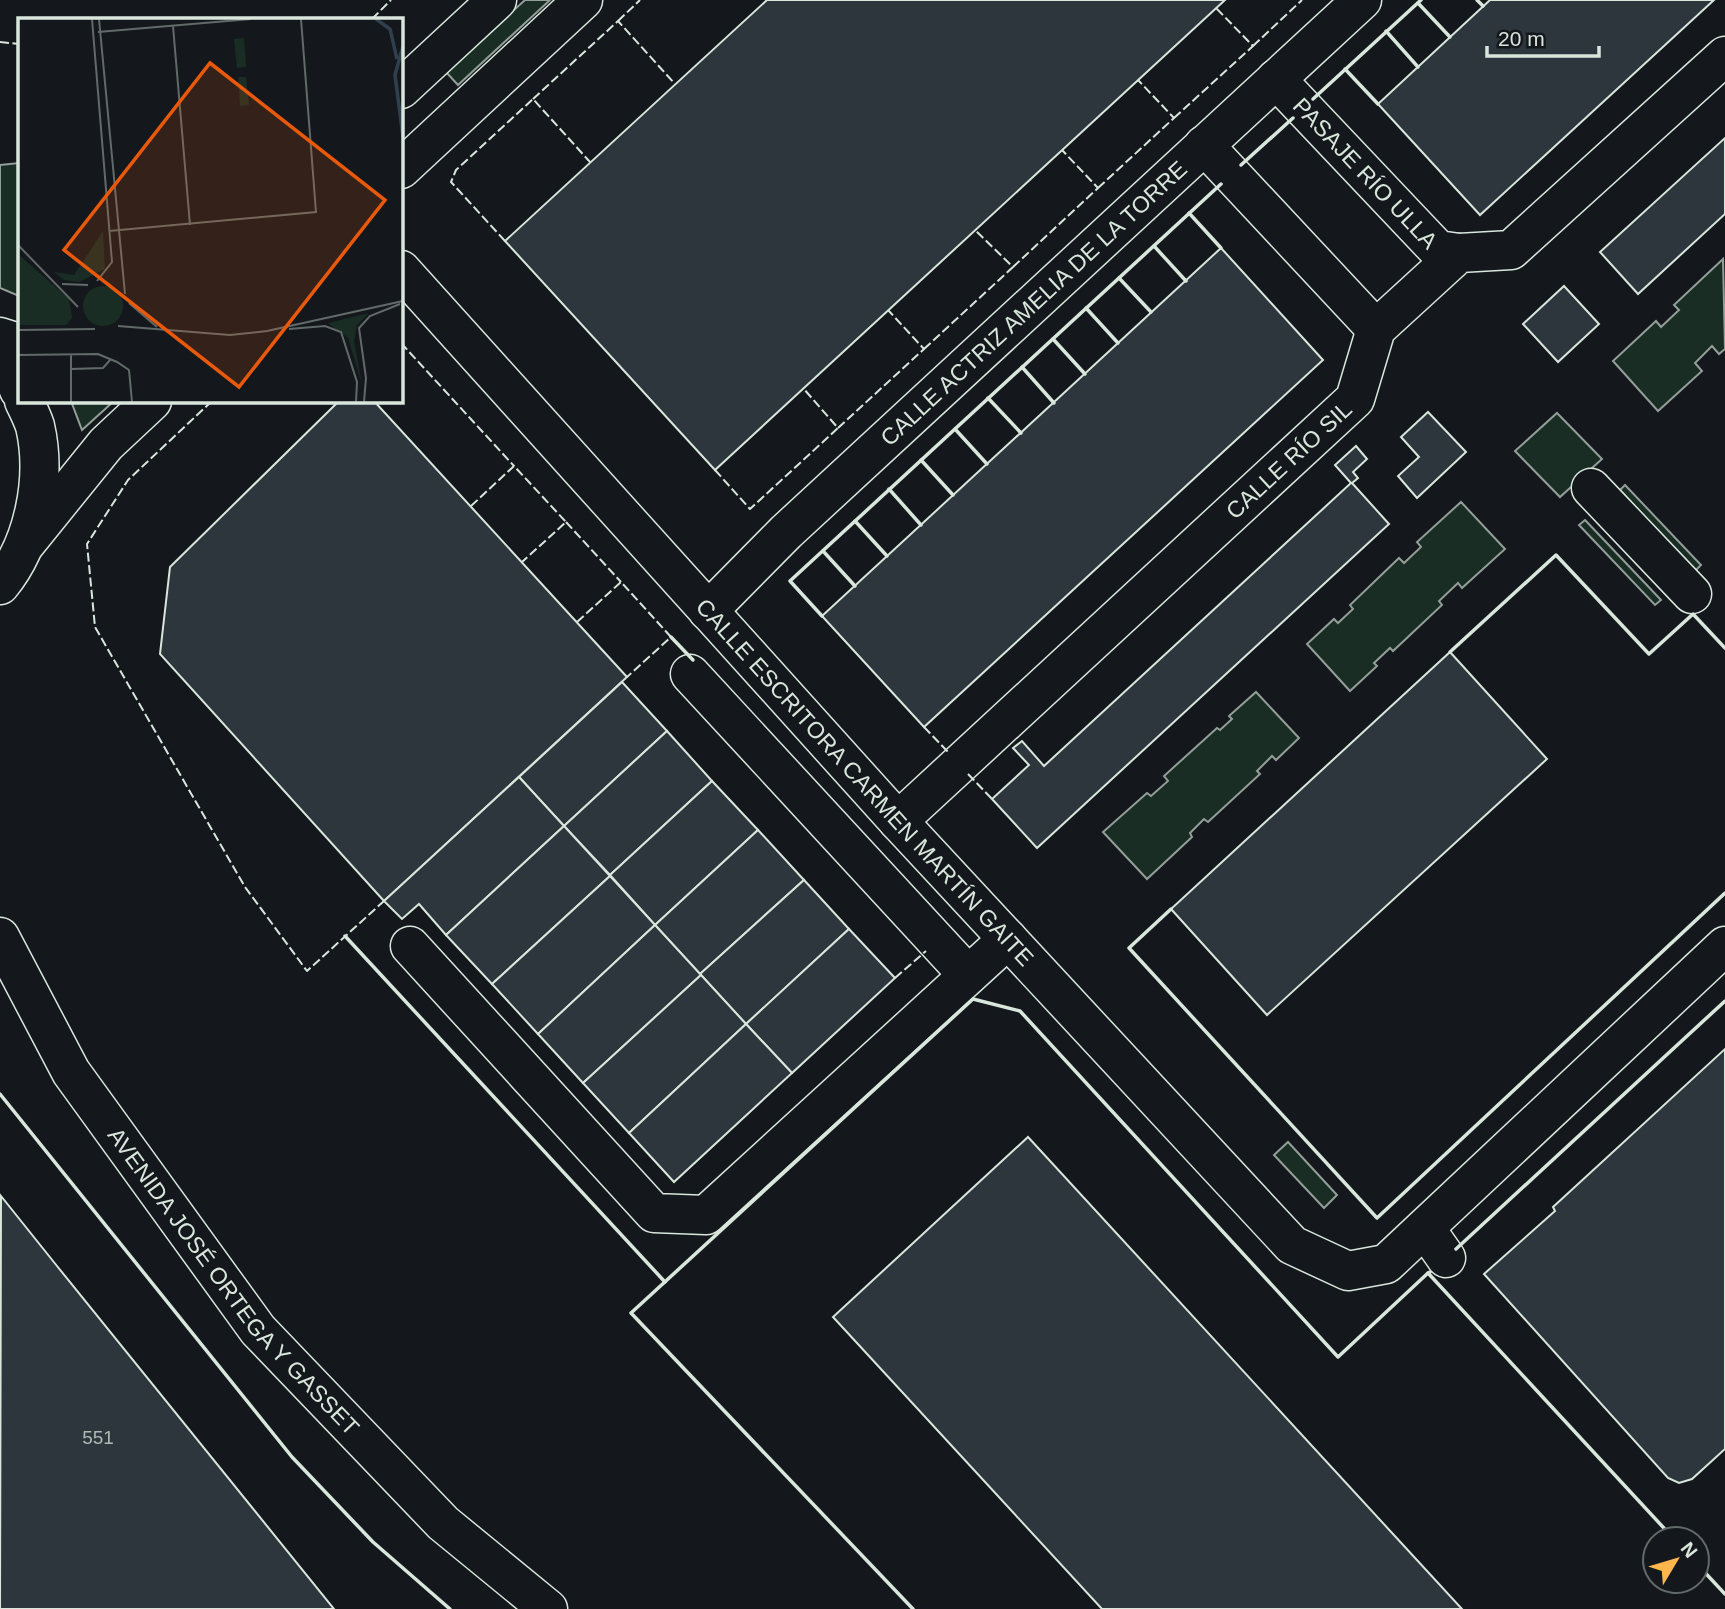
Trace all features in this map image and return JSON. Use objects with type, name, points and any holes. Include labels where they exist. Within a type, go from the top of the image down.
[{"type":"street","points":[[402,88],[497,0]]},
{"type":"street","points":[[402,169],[583,0]]},
{"type":"street","name":"CALLE ACTRIZ AMELIA DE LA TORRE","points":[[708,611],[786,531],[1362,0]]},
{"type":"street","points":[[1204,145],[1376,329],[1459,253],[1511,250],[1725,56]]},
{"type":"street","name":"PASAJE RÍO ULLA","points":[[1276,79],[1438,250],[1459,253]]},
{"type":"street","name":"CALLE ESCRITORA CARMEN MARTÍN GAITE","points":[[402,271],[898,821],[1292,1245],[1348,1271],[1386,1264],[1436,1243],[1725,946]]},
{"type":"street","name":"CALLE RÍO SIL","points":[[898,821],[1355,399],[1376,329]]},
{"type":"street","points":[[0,337],[18,343]]},
{"type":"street","points":[[0,362],[14,377],[18,387]]},
{"type":"street","points":[[24,402],[34,425],[41,472],[26,543]]},
{"type":"street","points":[[0,585],[11,572],[26,543],[106,444],[151,402]]},
{"type":"street","points":[[1591,488],[1692,594]]},
{"type":"street","points":[[690,674],[968,975]]},
{"type":"street","name":"AVENIDA JOSÉ ORTEGA Y GASSET","points":[[0,937],[71,1072],[258,1330],[443,1523],[527,1597],[548,1609]]},
{"type":"street","points":[[410,946],[654,1213],[706,1215],[1008,939]]},
{"type":"green space","points":[[525,0],[550,0],[458,85],[446,72]]},
{"type":"green space","points":[[18,163],[18,296],[0,288],[0,165]]},
{"type":"green space","points":[[1723,259],[1725,349],[1719,354],[1712,346],[1695,363],[1702,371],[1658,411],[1613,361],[1656,321],[1661,327],[1679,310],[1674,305]]},
{"type":"green space","points":[[71,402],[113,402],[82,430]]},
{"type":"green space","points":[[1557,413],[1602,459],[1560,497],[1515,451]]},
{"type":"green space","points":[[1625,485],[1701,565],[1695,571],[1620,490]]},
{"type":"green space","points":[[1461,502],[1505,549],[1462,588],[1458,583],[1439,601],[1442,605],[1393,651],[1390,648],[1374,663],[1377,666],[1350,691],[1307,644],[1334,619],[1338,623],[1353,609],[1350,605],[1399,558],[1404,563],[1421,547],[1417,542]]},
{"type":"green space","points":[[1585,520],[1661,600],[1655,605],[1579,525]]},
{"type":"green space","points":[[1256,692],[1299,738],[1276,760],[1272,756],[1257,771],[1260,774],[1208,822],[1204,819],[1190,833],[1192,837],[1147,879],[1103,832],[1147,793],[1151,796],[1168,781],[1164,776],[1217,728],[1220,730],[1232,719],[1229,716]]},
{"type":"green space","points":[[1288,1142],[1337,1195],[1324,1208],[1274,1155]]},
{"type":"building","points":[[767,0],[1225,0],[715,470],[505,241]]},
{"type":"building","points":[[1490,0],[1714,0],[1480,215],[1378,104]]},
{"type":"building","points":[[1725,138],[1725,214],[1638,294],[1600,252]]},
{"type":"building","points":[[1221,248],[1323,360],[924,727],[822,616]]},
{"type":"building","points":[[1564,286],[1599,324],[1558,362],[1523,324]]},
{"type":"building","points":[[338,402],[375,402],[627,677],[384,901],[160,654],[170,567]]},
{"type":"building","points":[[1428,412],[1466,452],[1417,498],[1398,476],[1419,457],[1401,437]]},
{"type":"building","points":[[1356,446],[1367,459],[1353,472],[1358,478],[1352,483],[1389,524],[1037,848],[992,799],[1029,765],[1013,748],[1022,741],[1044,766],[1351,483],[1335,465]]},
{"type":"building","points":[[1450,652],[1547,759],[1267,1015],[1171,909]]},
{"type":"building","points":[[622,682],[667,731],[564,826],[519,777]]},
{"type":"building","points":[[667,731],[712,781],[610,875],[564,826]]},
{"type":"building","points":[[519,777],[564,826],[446,935],[419,904],[402,919],[384,901]]},
{"type":"building","points":[[712,781],[758,830],[655,925],[610,875]]},
{"type":"building","points":[[564,826],[610,876],[492,984],[446,935]]},
{"type":"building","points":[[758,830],[804,880],[700,974],[655,925]]},
{"type":"building","points":[[610,876],[655,925],[538,1034],[492,984]]},
{"type":"building","points":[[804,880],[849,929],[746,1024],[700,974]]},
{"type":"building","points":[[655,925],[701,975],[583,1083],[538,1034]]},
{"type":"building","points":[[849,929],[895,978],[792,1073],[746,1024]]},
{"type":"building","points":[[701,975],[746,1024],[629,1133],[583,1083]]},
{"type":"building","points":[[746,1024],[792,1073],[674,1182],[629,1133]]},
{"type":"building","points":[[1725,1049],[1725,1449],[1692,1479],[1679,1483],[1668,1478],[1484,1274],[1555,1211],[1553,1207]]},
{"type":"building","points":[[1028,1137],[1462,1609],[1102,1609],[833,1317]]},
{"type":"building","points":[[1,1196],[57,1266],[334,1609],[0,1609]]},
{"type":"fence","points":[[373,18],[391,0]]},
{"type":"fence","points":[[618,21],[640,0]]},
{"type":"fence","points":[[1253,46],[1302,0]]},
{"type":"fence","points":[[1174,118],[1253,46],[1216,8]]},
{"type":"fence","points":[[533,99],[618,21],[675,84]]},
{"type":"fence","points":[[0,42],[18,44]]},
{"type":"fence","points":[[1098,188],[1174,118],[1138,80]]},
{"type":"fence","points":[[505,241],[451,182],[456,170],[533,99],[590,162]]},
{"type":"fence","points":[[1013,267],[1098,188],[1062,150]]},
{"type":"fence","points":[[924,349],[1013,267],[975,230]]},
{"type":"fence","points":[[838,428],[924,349],[888,310]]},
{"type":"fence","points":[[402,344],[514,466]]},
{"type":"fence","points":[[715,470],[750,509],[838,428],[803,388]]},
{"type":"fence","points":[[211,402],[128,480],[87,544],[95,627],[245,887],[307,971],[384,901]]},
{"type":"fence","points":[[471,506],[514,466],[566,522],[522,562]]},
{"type":"fence","points":[[566,522],[621,582]]},
{"type":"fence","points":[[577,622],[621,582],[671,637],[627,677]]},
{"type":"fence","points":[[924,727],[949,753]]},
{"type":"fence","points":[[968,774],[992,799]]},
{"type":"fence","points":[[895,978],[926,951]]},
{"type":"wall","points":[[1313,99],[1421,0]]},
{"type":"wall","points":[[1477,0],[1483,6]]},
{"type":"wall","points":[[1418,3],[1450,37]]},
{"type":"wall","points":[[1386,31],[1418,67]]},
{"type":"wall","points":[[1345,69],[1378,104]]},
{"type":"wall","points":[[1241,165],[1293,118]]},
{"type":"wall","points":[[822,616],[790,581],[1221,184]]},
{"type":"wall","points":[[1189,213],[1221,248]]},
{"type":"wall","points":[[1154,246],[1186,281]]},
{"type":"wall","points":[[1119,278],[1151,312]]},
{"type":"wall","points":[[1086,308],[1118,343]]},
{"type":"wall","points":[[1053,339],[1085,374]]},
{"type":"wall","points":[[1022,367],[1054,403]]},
{"type":"wall","points":[[988,398],[1021,433]]},
{"type":"wall","points":[[955,429],[987,464]]},
{"type":"wall","points":[[921,460],[953,495]]},
{"type":"wall","points":[[889,489],[921,525]]},
{"type":"wall","points":[[855,521],[887,556]]},
{"type":"wall","points":[[823,551],[855,586]]},
{"type":"wall","points":[[1450,652],[1556,555],[1649,654],[1693,614],[1725,648]]},
{"type":"wall","points":[[671,637],[693,660]]},
{"type":"wall","points":[[1171,909],[1129,948],[1377,1218],[1725,893]]},
{"type":"wall","points":[[345,936],[665,1282]]},
{"type":"wall","points":[[913,1609],[631,1313],[973,999],[1020,1011],[1338,1357],[1428,1273]]},
{"type":"wall","points":[[1456,1249],[1725,1001]]},
{"type":"wall","points":[[0,1094],[292,1457],[373,1542],[450,1609]]},
{"type":"wall","points":[[1430,1272],[1428,1273],[1661,1525]]},
{"type":"wall","points":[[1711,1579],[1725,1594]]}]
